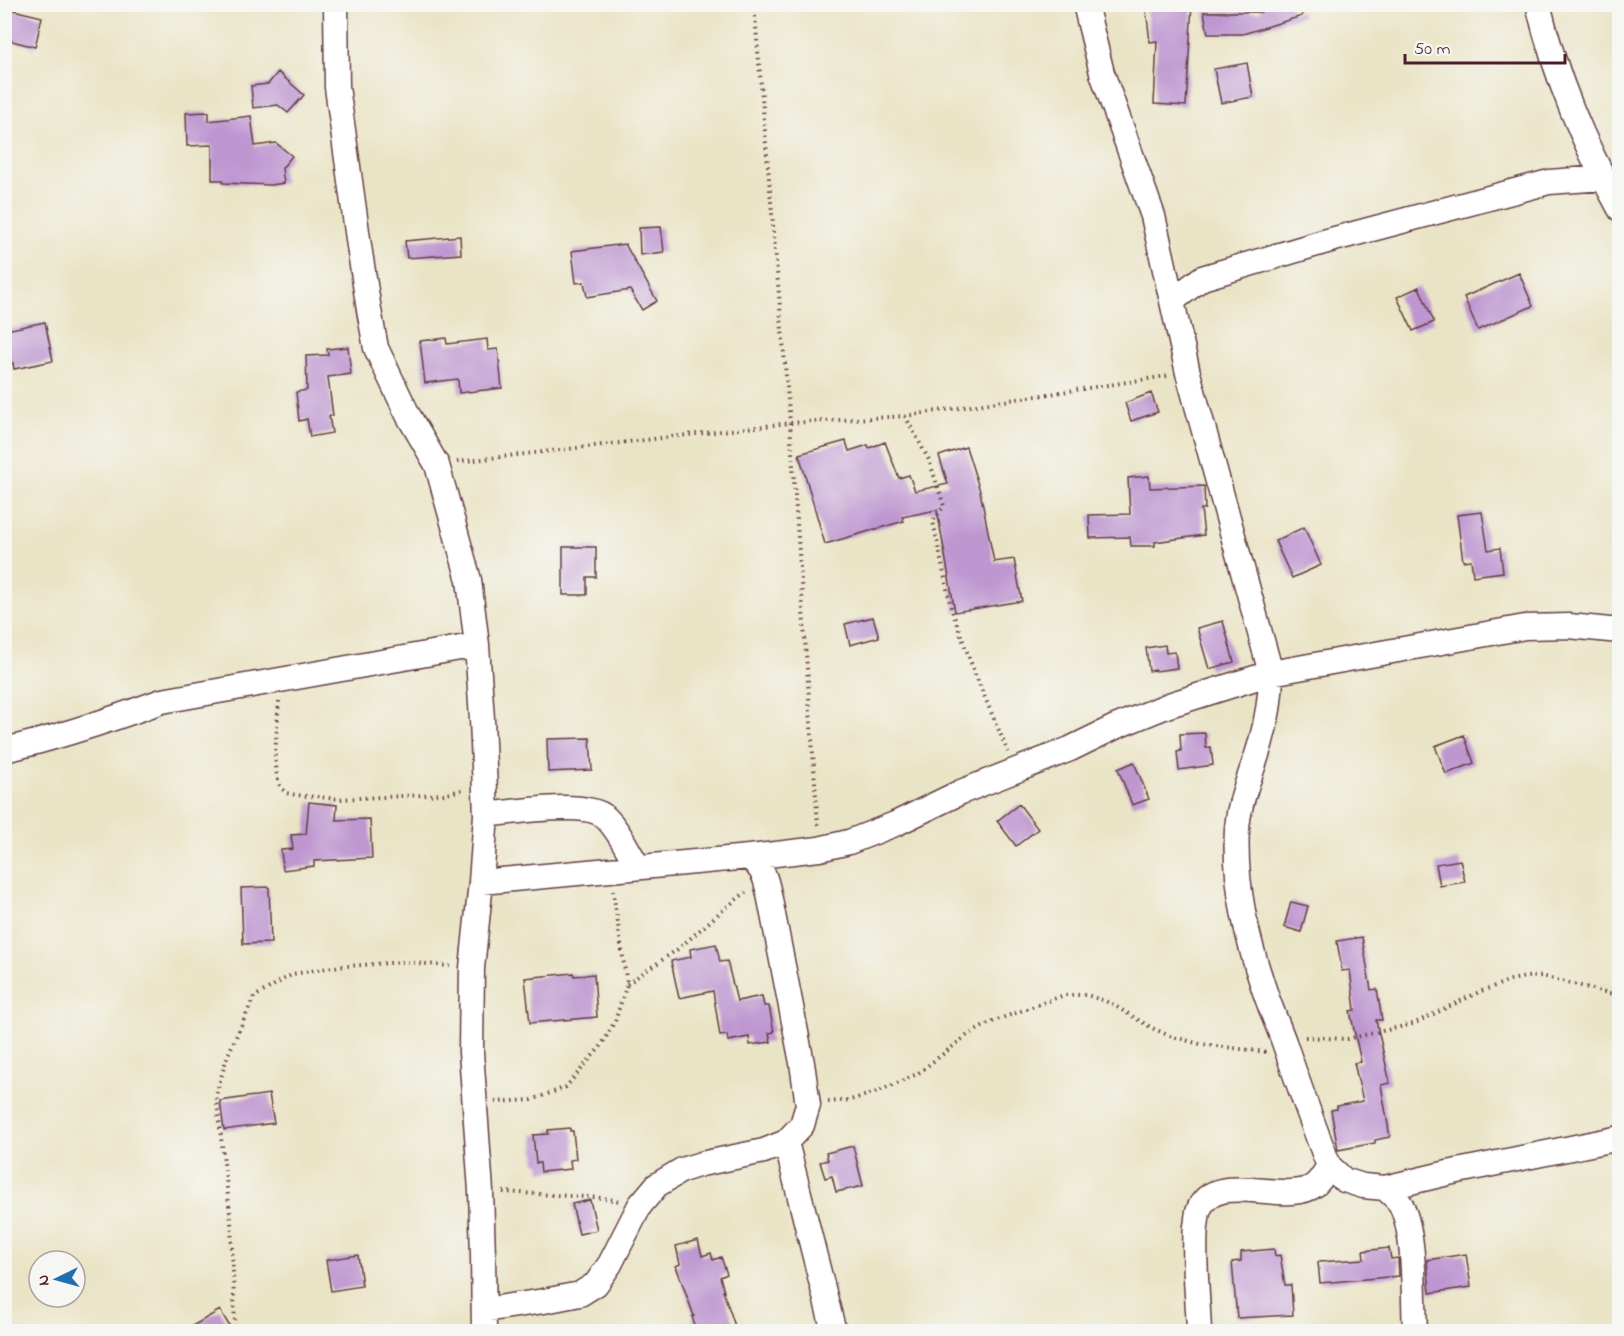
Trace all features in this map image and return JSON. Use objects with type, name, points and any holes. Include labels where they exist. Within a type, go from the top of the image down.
[{"type":"street","points":[[336,4],[337,87],[376,348],[403,405],[437,465],[469,580],[477,645],[486,815],[472,968],[471,1052],[481,1191],[482,1326],[544,1301],[580,1294],[596,1284],[610,1264],[640,1204],[657,1185],[682,1170],[764,1151],[786,1142],[802,1125],[808,1105],[766,878],[760,867],[749,857]]},
{"type":"street","points":[[1085,4],[1102,73],[1153,216],[1188,373],[1271,673],[1266,724],[1247,781],[1237,827],[1241,898],[1262,984],[1329,1166],[1344,1180],[1363,1186],[1385,1188],[1620,1138]]},
{"type":"street","points":[[1538,4],[1548,44],[1573,115],[1620,209]]},
{"type":"street","points":[[1172,301],[1202,278],[1327,241],[1549,182],[1603,178]]},
{"type":"street","points":[[1164,262],[1202,278]]},
{"type":"street","points":[[481,882],[819,849],[849,842],[895,824],[961,792],[1070,749],[1115,727],[1169,705],[1271,673],[1525,627],[1569,626],[1620,631]]},
{"type":"street","points":[[4,750],[127,714],[162,701],[477,645]]},
{"type":"street","points":[[486,815],[545,808],[584,809],[603,814],[615,828],[638,867]]},
{"type":"street","points":[[786,1142],[834,1332]]},
{"type":"street","points":[[1199,1332],[1195,1242],[1198,1212],[1205,1199],[1215,1192],[1228,1190],[1305,1189],[1316,1184],[1329,1166]]},
{"type":"street","points":[[1385,1188],[1401,1203],[1407,1225],[1412,1255],[1415,1332]]},
{"type":"path","points":[[754,4],[790,423],[819,849]]},
{"type":"path","points":[[437,465],[790,423],[905,416],[1188,373]]},
{"type":"path","points":[[905,416],[929,460],[944,506],[933,520],[951,608],[975,674],[1015,770]]},
{"type":"path","points":[[281,680],[275,755],[277,776],[280,786],[286,793],[339,800],[446,794],[485,785]]},
{"type":"path","points":[[474,1099],[501,1103],[532,1100],[566,1087],[601,1046],[615,1020],[627,984],[610,869]]},
{"type":"path","points":[[627,984],[678,949],[723,910],[766,878]]},
{"type":"path","points":[[237,1332],[231,1221],[216,1095],[227,1057],[254,997],[293,974],[333,967],[404,962],[472,968]]},
{"type":"path","points":[[808,1105],[850,1100],[874,1093],[917,1074],[969,1034],[986,1025],[1064,995],[1086,995],[1110,1003],[1170,1036],[1200,1044],[1256,1052],[1285,1047],[1302,1036],[1347,1039],[1413,1024],[1479,992],[1526,976],[1542,976],[1620,996]]},
{"type":"path","points":[[481,1191],[603,1198],[640,1204]]},
{"type":"building","points":[[1192,4],[1186,106],[1154,104],[1157,41],[1150,42],[1146,9]]},
{"type":"building","points":[[1259,4],[1290,4],[1292,12],[1302,12],[1302,16],[1243,34],[1208,34],[1204,12],[1261,12]]},
{"type":"building","points":[[9,9],[42,17],[35,47],[4,39],[4,27]]},
{"type":"building","points":[[1247,63],[1253,97],[1221,103],[1214,69]]},
{"type":"building","points":[[278,72],[304,95],[288,113],[278,105],[253,108],[251,86],[268,84]]},
{"type":"building","points":[[209,112],[209,121],[251,116],[255,146],[276,143],[292,156],[282,168],[284,183],[271,185],[223,183],[223,180],[212,180],[212,145],[187,146],[186,113]]},
{"type":"building","points":[[661,227],[664,252],[640,255],[639,228]]},
{"type":"building","points":[[460,236],[461,254],[407,258],[405,241]]},
{"type":"building","points":[[625,244],[657,301],[642,310],[630,290],[587,297],[584,282],[576,283],[572,251]]},
{"type":"building","points":[[1519,273],[1533,306],[1478,330],[1464,297]]},
{"type":"building","points":[[1419,287],[1434,322],[1413,331],[1397,297]]},
{"type":"building","points":[[45,322],[53,361],[14,369],[13,363],[4,365],[4,345],[9,345],[6,330]]},
{"type":"building","points":[[446,338],[447,344],[487,339],[488,350],[498,349],[502,388],[459,393],[458,379],[425,383],[420,341]]},
{"type":"building","points":[[348,347],[351,374],[328,377],[333,416],[329,416],[332,433],[310,437],[307,419],[299,421],[296,392],[307,390],[306,356],[328,355],[327,349]]},
{"type":"building","points":[[1151,393],[1158,412],[1131,421],[1125,403]]},
{"type":"building","points":[[846,441],[849,451],[868,445],[869,448],[885,442],[899,478],[909,475],[915,491],[948,484],[939,456],[966,447],[980,491],[994,562],[1014,559],[1022,601],[955,612],[937,510],[902,517],[904,521],[825,544],[799,454]]},
{"type":"building","points":[[1149,476],[1150,488],[1204,486],[1205,509],[1201,509],[1204,535],[1155,542],[1155,546],[1131,546],[1130,537],[1090,538],[1089,515],[1130,514],[1128,478]]},
{"type":"building","points":[[1482,512],[1488,550],[1500,548],[1503,572],[1473,576],[1471,560],[1463,561],[1457,515]]},
{"type":"building","points":[[1304,527],[1321,565],[1292,578],[1275,541]]},
{"type":"building","points":[[563,547],[596,547],[596,577],[587,577],[587,595],[563,595]]},
{"type":"building","points":[[873,617],[879,637],[850,645],[845,624]]},
{"type":"building","points":[[1223,621],[1234,662],[1209,669],[1197,628]]},
{"type":"building","points":[[1165,645],[1166,653],[1175,652],[1177,668],[1149,671],[1146,648]]},
{"type":"building","points":[[1205,733],[1206,748],[1211,747],[1213,765],[1179,770],[1177,752],[1181,751],[1180,734]]},
{"type":"building","points":[[1464,735],[1474,763],[1446,774],[1435,746]]},
{"type":"building","points":[[590,738],[592,770],[548,772],[547,739]]},
{"type":"building","points":[[1134,762],[1149,799],[1132,805],[1118,769]]},
{"type":"building","points":[[309,802],[337,805],[336,820],[370,819],[372,858],[314,861],[314,866],[283,870],[281,850],[293,849],[291,835],[306,834]]},
{"type":"building","points":[[1019,804],[1038,829],[1016,846],[997,821]]},
{"type":"building","points":[[1460,860],[1465,882],[1440,886],[1436,864]]},
{"type":"building","points":[[269,887],[271,943],[243,944],[241,888]]},
{"type":"building","points":[[1291,902],[1308,906],[1301,932],[1284,927]]},
{"type":"building","points":[[1362,937],[1371,990],[1377,989],[1382,1020],[1376,1020],[1390,1083],[1381,1085],[1390,1137],[1375,1140],[1375,1143],[1338,1150],[1331,1110],[1337,1109],[1337,1106],[1363,1101],[1354,1063],[1361,1062],[1350,1011],[1355,1010],[1350,970],[1342,971],[1337,941]]},
{"type":"building","points":[[716,944],[720,962],[727,961],[737,1001],[762,996],[764,1006],[769,1006],[774,1032],[769,1033],[771,1042],[750,1045],[749,1037],[728,1041],[727,1035],[720,1036],[713,991],[679,998],[671,961],[691,957],[690,949]]},
{"type":"building","points":[[573,973],[574,976],[594,974],[597,1017],[530,1023],[525,978]]},
{"type":"building","points":[[269,1094],[274,1123],[224,1130],[220,1101]]},
{"type":"building","points":[[570,1128],[570,1131],[573,1131],[576,1159],[570,1160],[571,1169],[541,1172],[540,1163],[536,1163],[533,1135],[548,1134],[548,1130]]},
{"type":"building","points":[[853,1146],[863,1186],[836,1192],[832,1176],[825,1178],[820,1162],[828,1160],[826,1153]]},
{"type":"building","points":[[590,1200],[597,1230],[579,1234],[572,1204]]},
{"type":"building","points":[[698,1240],[702,1256],[711,1253],[713,1260],[721,1257],[727,1274],[720,1277],[737,1332],[697,1332],[692,1317],[694,1316],[676,1266],[680,1264],[676,1246]]},
{"type":"building","points":[[1389,1248],[1391,1259],[1398,1258],[1399,1276],[1320,1283],[1318,1262],[1364,1259],[1363,1251]]},
{"type":"building","points":[[1274,1249],[1275,1256],[1280,1255],[1285,1285],[1291,1285],[1293,1315],[1237,1318],[1232,1262],[1241,1261],[1241,1252]]},
{"type":"building","points":[[1466,1254],[1471,1287],[1430,1293],[1427,1260]]},
{"type":"building","points":[[358,1255],[362,1286],[331,1291],[326,1260]]},
{"type":"building","points":[[220,1310],[233,1332],[182,1332]]}]
